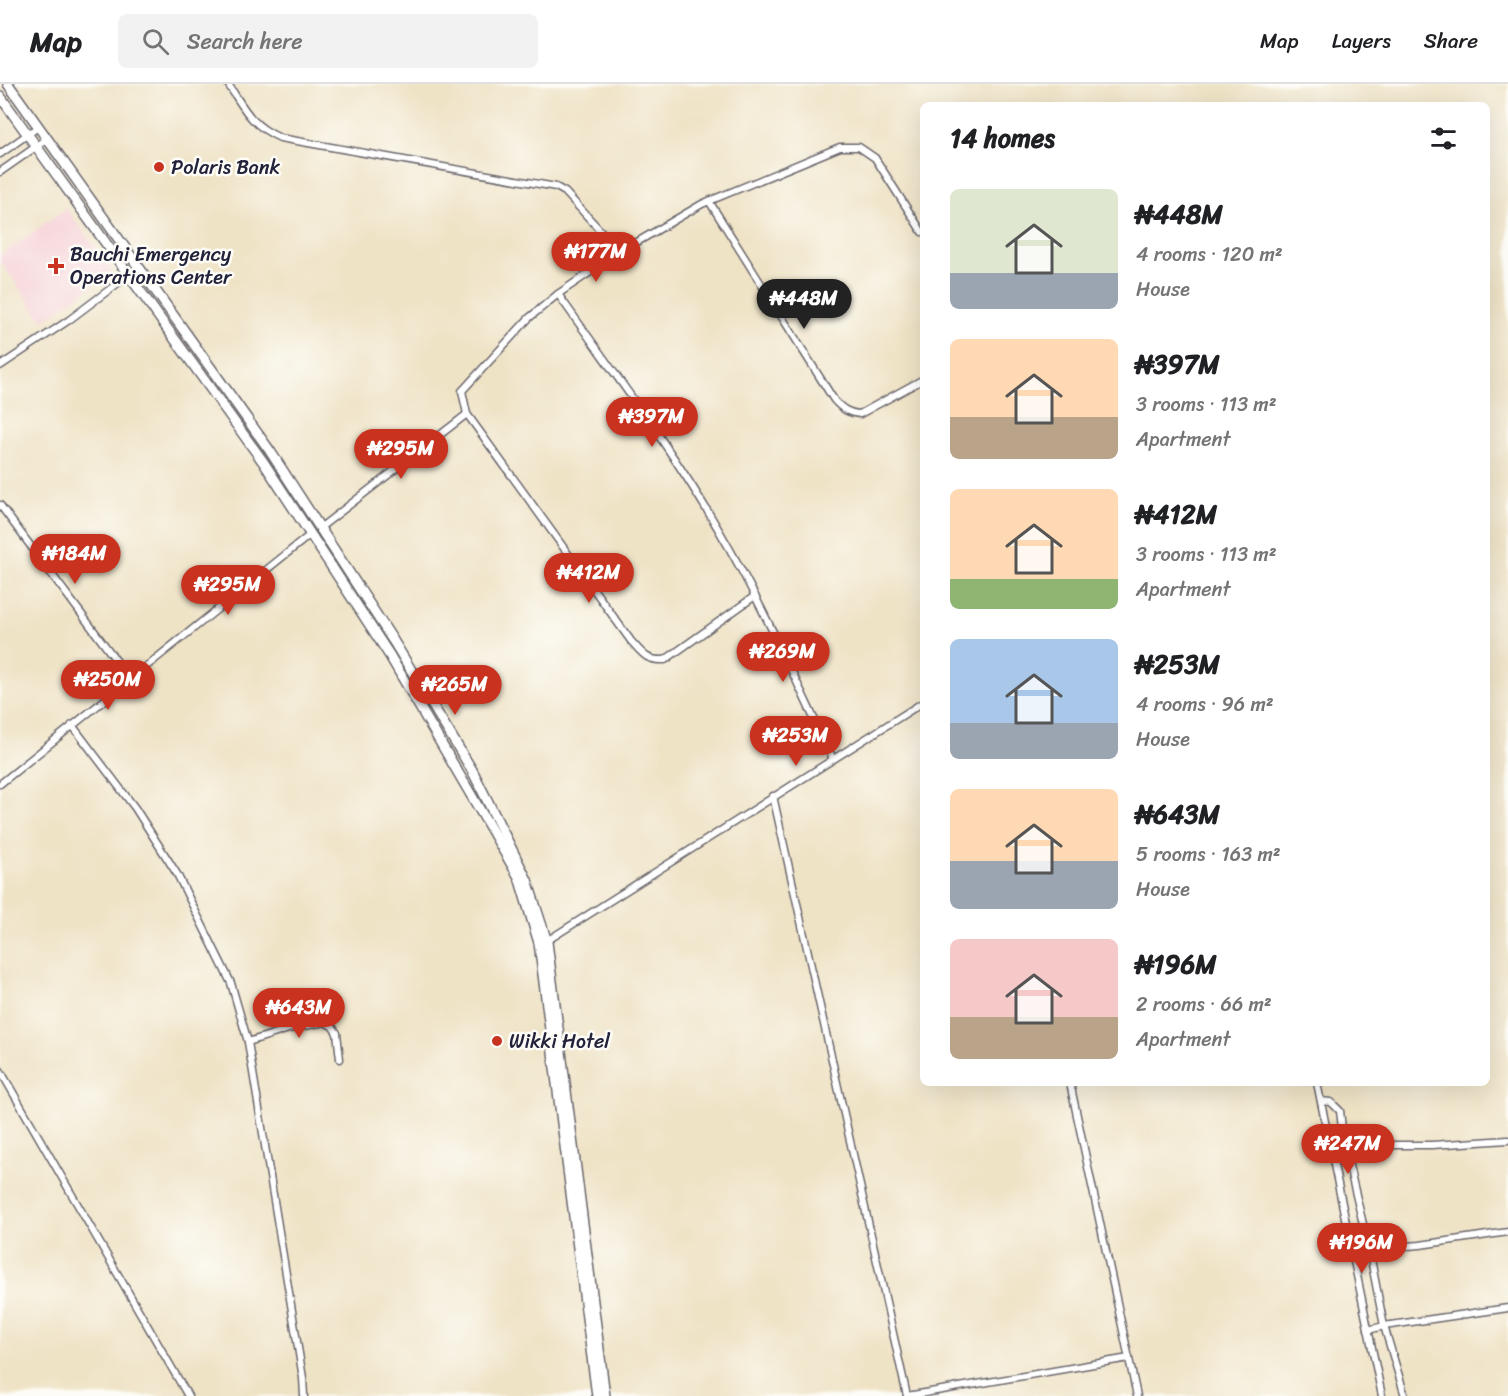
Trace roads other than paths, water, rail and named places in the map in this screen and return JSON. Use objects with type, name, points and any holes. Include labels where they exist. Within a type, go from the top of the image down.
[{"type":"street","points":[[8,84],[270,451],[321,527],[472,770],[527,880],[543,943],[605,1396]]},
{"type":"street","points":[[228,84],[254,123],[264,131],[280,138],[556,187],[565,192],[620,252]]},
{"type":"street","points":[[0,96],[258,454],[390,656],[512,864],[543,943],[597,1396]]},
{"type":"street","points":[[0,154],[38,127]]},
{"type":"street","points":[[0,172],[47,139]]},
{"type":"street","points":[[754,596],[665,660],[653,661],[644,655],[467,414],[462,391],[529,318],[558,294],[620,252],[709,201],[825,152],[840,147],[859,147],[874,158],[920,229]]},
{"type":"street","points":[[709,201],[834,400],[842,409],[860,414],[920,381]]},
{"type":"street","points":[[0,366],[69,320],[138,268]]},
{"type":"street","points":[[558,294],[676,462],[718,527],[833,759]]},
{"type":"street","points":[[321,527],[467,414]]},
{"type":"street","points":[[0,505],[130,679]]},
{"type":"street","points":[[0,784],[311,534]]},
{"type":"street","points":[[543,943],[920,705]]},
{"type":"street","points":[[72,725],[135,808],[177,874],[231,983],[248,1042],[303,1378],[304,1396]]},
{"type":"street","points":[[773,796],[907,1396],[1129,1358]]},
{"type":"street","points":[[248,1042],[289,1029],[325,1022],[337,1033],[340,1059]]},
{"type":"street","points":[[0,1070],[188,1396]]},
{"type":"street","points":[[1071,1086],[1137,1396]]},
{"type":"street","points":[[1318,1086],[1382,1396]]},
{"type":"street","points":[[1320,1101],[1331,1102],[1340,1111],[1344,1145],[1369,1248],[1384,1326],[1406,1396]]},
{"type":"street","points":[[1344,1145],[1432,1145],[1508,1140]]},
{"type":"street","points":[[1352,1253],[1369,1248],[1420,1245],[1508,1232]]},
{"type":"street","points":[[1368,1330],[1508,1308]]},
{"type":"place","name":"Polaris Bank","points":[[159,167]]},
{"type":"place","name":"Bauchi Emergency Operations Center","points":[[56,266]]},
{"type":"place","name":"Wikki Hotel","points":[[497,1041]]}]
